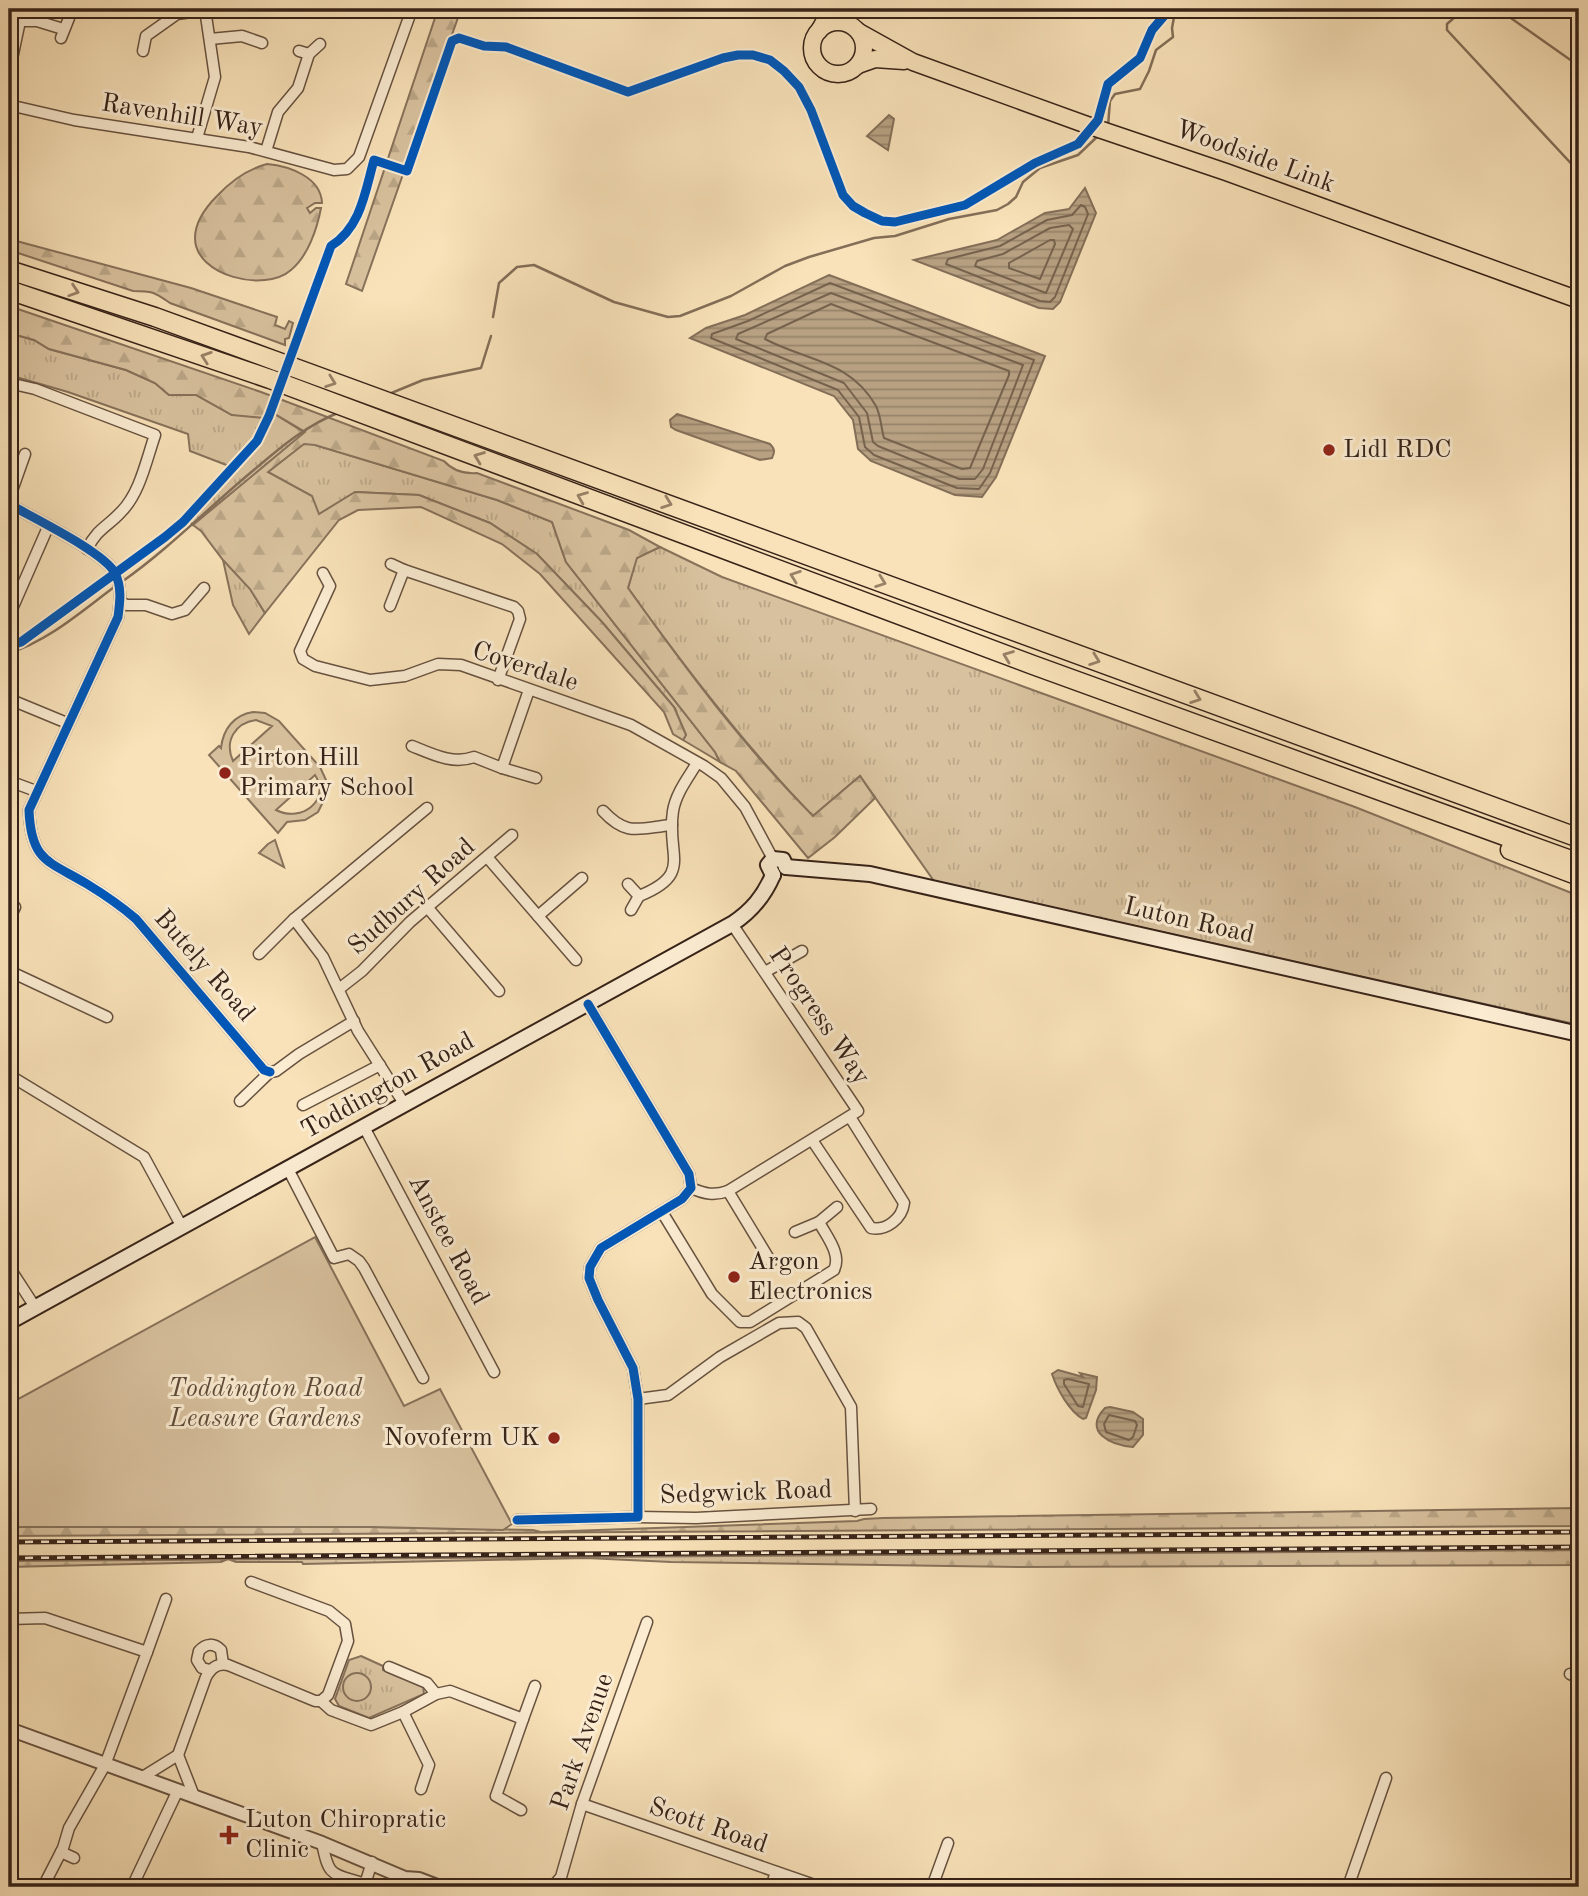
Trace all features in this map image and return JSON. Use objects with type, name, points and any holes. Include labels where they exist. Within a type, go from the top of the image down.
[{"type":"highway","points":[[9,270],[155,317],[1579,838]]},
{"type":"highway","points":[[9,290],[298,389],[1033,665],[1579,863]]},
{"type":"highway","points":[[1033,665],[1134,709],[1579,876]]},
{"type":"highway","points":[[1383,766],[1579,827]]},
{"type":"main road","points":[[831,9],[812,45],[813,53],[820,67],[841,74],[858,65],[864,52],[862,38],[848,9]]},
{"type":"main road","points":[[819,31],[837,22],[850,25],[857,31]]},
{"type":"main road","name":"Woodside Link","points":[[857,31],[913,62],[1579,300]]},
{"type":"main road","name":"Woodside Link","points":[[858,65],[880,58],[913,62]]},
{"type":"main road","points":[[773,859],[783,860],[779,871]]},
{"type":"main road","name":"Toddington Road","points":[[9,1322],[732,924],[757,903],[779,871]]},
{"type":"main road","name":"Luton Road","points":[[779,871],[870,874],[1579,1034]]},
{"type":"street","points":[[10,9],[20,21]]},
{"type":"street","points":[[143,51],[146,36],[177,14],[205,9],[215,77],[197,138]]},
{"type":"street","name":"Ravenhill Way","points":[[9,105],[74,120],[266,151],[334,170],[347,169],[359,158],[412,9]]},
{"type":"street","points":[[20,21],[37,21],[62,33],[69,18]]},
{"type":"street","points":[[9,73],[20,21]]},
{"type":"street","points":[[210,39],[242,36],[262,43]]},
{"type":"street","points":[[266,151],[278,112],[298,89],[304,52],[320,44]]},
{"type":"street","points":[[9,383],[35,389],[155,435],[132,497],[121,512],[96,532],[87,549]]},
{"type":"street","points":[[9,499],[26,454]]},
{"type":"street","points":[[9,504],[103,558],[116,576],[120,596],[127,605],[146,605],[172,614],[186,610],[204,588]]},
{"type":"street","points":[[9,616],[48,527]]},
{"type":"street","points":[[391,564],[514,607],[518,611],[520,619],[498,680]]},
{"type":"street","points":[[390,606],[404,570]]},
{"type":"street","name":"Coverdale","points":[[323,573],[330,586],[300,651],[303,659],[315,666],[357,679],[370,680],[405,676],[438,664],[461,665],[631,726],[721,778],[745,807],[773,859]]},
{"type":"street","name":"Butely Road","points":[[120,596],[118,617],[36,791],[29,810],[29,828],[43,859],[52,867],[110,899],[136,919],[264,1070],[270,1072]]},
{"type":"street","points":[[502,768],[529,690]]},
{"type":"street","points":[[9,699],[67,723]]},
{"type":"street","points":[[412,746],[438,757],[459,760],[474,757],[536,778]]},
{"type":"street","points":[[631,910],[639,896],[662,885],[670,877],[674,855],[672,825],[675,802],[697,762]]},
{"type":"street","points":[[9,781],[36,791]]},
{"type":"street","points":[[259,954],[294,919],[427,808]]},
{"type":"street","points":[[603,811],[615,824],[625,829],[672,825]]},
{"type":"street","name":"Sudbury Road","points":[[339,989],[512,835]]},
{"type":"street","points":[[488,857],[576,960]]},
{"type":"street","points":[[538,916],[582,878]]},
{"type":"street","points":[[628,884],[639,896]]},
{"type":"street","points":[[9,919],[15,907]]},
{"type":"street","points":[[428,907],[499,991]]},
{"type":"street","points":[[294,919],[323,957],[354,1021],[405,1105]]},
{"type":"street","name":"Progress Way","points":[[728,1191],[858,1111],[732,924]]},
{"type":"street","points":[[765,972],[802,951]]},
{"type":"street","points":[[9,971],[107,1017]]},
{"type":"street","points":[[588,1004],[689,1174],[691,1188],[718,1195],[728,1191],[771,1262]]},
{"type":"street","points":[[240,1101],[270,1072],[276,1071],[354,1021]]},
{"type":"street","points":[[303,1105],[380,1065]]},
{"type":"street","points":[[9,1075],[144,1157],[182,1227]]},
{"type":"street","points":[[812,1140],[871,1228],[886,1227],[902,1214],[904,1203],[850,1117]]},
{"type":"street","name":"Anstee Road","points":[[364,1127],[494,1371]]},
{"type":"street","points":[[288,1169],[334,1258],[349,1254],[359,1261],[423,1378]]},
{"type":"street","name":"Sedgwick Road","points":[[638,1517],[638,1399],[633,1368],[598,1300],[589,1278],[590,1267],[601,1248],[662,1212],[688,1194],[691,1188]]},
{"type":"street","points":[[795,1232],[819,1222],[837,1207]]},
{"type":"street","points":[[662,1212],[712,1294],[734,1319],[745,1323],[834,1270],[838,1263],[834,1250],[819,1222]]},
{"type":"street","points":[[9,1267],[35,1307]]},
{"type":"street","name":"Sedgwick Road","points":[[638,1399],[664,1397],[767,1328],[788,1321],[798,1322],[806,1328],[851,1407],[855,1511]]},
{"type":"street","name":"Sedgwick Road","points":[[517,1520],[696,1518],[871,1509]]},
{"type":"street","points":[[223,1664],[221,1650],[214,1645],[206,1645],[199,1651],[197,1660],[202,1668],[210,1670],[223,1664],[315,1701],[321,1701],[328,1695],[343,1659],[348,1641],[345,1624],[329,1611],[251,1582]]},
{"type":"street","points":[[43,1887],[61,1852],[69,1828],[105,1765],[166,1599]]},
{"type":"street","points":[[9,1619],[45,1618],[147,1652]]},
{"type":"street","name":"Park Avenue","points":[[552,1887],[563,1882],[582,1804],[647,1622]]},
{"type":"street","points":[[388,1667],[427,1683],[436,1694]]},
{"type":"street","points":[[141,1778],[178,1755],[210,1670]]},
{"type":"street","points":[[521,1810],[496,1796],[535,1686]]},
{"type":"street","points":[[321,1701],[331,1710],[371,1725],[450,1690],[523,1719]]},
{"type":"street","points":[[403,1712],[429,1765],[421,1789]]},
{"type":"street","points":[[9,1729],[372,1862],[404,1882],[419,1879],[440,1887]]},
{"type":"street","points":[[178,1755],[194,1796]]},
{"type":"street","points":[[1348,1887],[1386,1778]]},
{"type":"street","points":[[132,1887],[178,1790]]},
{"type":"street","name":"Scott Road","points":[[582,1804],[820,1887]]},
{"type":"street","points":[[322,1843],[327,1868],[335,1874],[362,1883],[366,1881],[372,1862]]},
{"type":"street","points":[[932,1887],[948,1843]]},
{"type":"street","points":[[61,1852],[74,1858]]},
{"type":"street","points":[[771,1887],[776,1872]]},
{"type":"green space","points":[[438,9],[461,9],[362,291],[346,284]]},
{"type":"green space","points":[[267,164],[294,170],[316,186],[322,203],[315,203],[307,208],[310,213],[321,208],[317,225],[307,250],[291,270],[279,277],[265,280],[233,277],[206,262],[198,251],[195,238],[197,226],[209,205],[228,186],[246,173]]},
{"type":"green space","points":[[9,239],[191,288],[277,317],[275,325],[285,329],[289,321],[293,323],[289,338],[285,339],[285,345],[170,303],[153,293],[133,291],[9,250]]},
{"type":"green space","points":[[9,306],[261,392],[444,461],[459,471],[477,473],[629,530],[660,547],[637,558],[628,588],[739,735],[813,816],[860,776],[875,798],[835,837],[808,858],[736,771],[720,762],[715,752],[566,562],[552,522],[497,500],[315,445],[304,444],[268,472],[312,496],[319,514],[355,492],[419,495],[490,523],[537,554],[602,622],[674,707],[686,735],[683,740],[673,734],[664,712],[540,574],[502,544],[421,507],[358,510],[339,520],[265,613],[250,589],[193,525],[305,432],[273,413],[264,418],[232,415],[196,395],[169,395],[155,383],[126,370],[49,349],[34,340],[9,333]]},
{"type":"green space","points":[[9,333],[34,340],[49,349],[126,370],[155,383],[169,395],[196,395],[232,415],[273,413],[305,433],[315,445],[497,500],[552,522],[566,562],[715,752],[720,762],[683,740],[686,735],[674,707],[602,622],[537,554],[490,523],[419,495],[356,492],[318,515],[311,496],[268,472],[303,444],[299,438],[193,525],[185,516],[229,466],[190,451],[188,434],[68,392],[9,375]]},
{"type":"green space","points":[[660,547],[722,577],[1355,807],[1579,896],[1579,1025],[934,881],[860,776],[813,816],[740,734],[628,588],[636,558]]},
{"type":"green space","points":[[223,560],[246,582],[265,613],[249,634],[233,605]]},
{"type":"green space","points":[[265,713],[279,721],[320,767],[326,780],[325,798],[318,812],[305,820],[287,822],[278,833],[209,755],[219,746],[221,748],[224,735],[231,724],[246,714]],"holes":[[[256,720],[272,726],[233,761],[230,747],[233,734],[242,725]],[[315,775],[319,793],[311,807],[295,814],[276,810]]]},
{"type":"green space","points":[[275,840],[284,867],[259,853]]},
{"type":"green space","name":"Toddington Road Leasure Gardens","points":[[315,1237],[404,1406],[440,1389],[512,1524],[503,1530],[373,1527],[9,1527],[9,1404]]},
{"type":"green space","points":[[1579,1508],[1579,1526],[9,1536],[9,1527],[247,1525],[541,1532],[883,1518]]},
{"type":"green space","points":[[1579,1550],[1579,1565],[1021,1567],[671,1562],[586,1558],[303,1564],[236,1562],[229,1559]]},
{"type":"green space","points":[[227,1559],[221,1562],[9,1567],[9,1561]]},
{"type":"green space","points":[[361,1656],[383,1666],[383,1670],[423,1686],[424,1694],[369,1718],[339,1706],[335,1699],[349,1660]]},
{"type":"green space","points":[[357,1673],[367,1677],[371,1687],[367,1697],[357,1701],[347,1697],[343,1687],[347,1677]]},
{"type":"water","points":[[889,115],[894,119],[888,150],[867,136]]},
{"type":"water","points":[[1085,188],[1096,213],[1060,302],[1053,309],[1039,308],[914,260],[997,240],[1045,213],[1069,209]]},
{"type":"water","points":[[829,275],[1045,356],[996,477],[982,497],[955,495],[871,461],[858,449],[853,420],[834,396],[690,338],[706,328],[745,315]]},
{"type":"water","points":[[677,414],[770,444],[774,449],[773,456],[760,460],[676,430],[671,427],[670,420]]},
{"type":"water","points":[[1058,1370],[1083,1377],[1080,1373],[1097,1377],[1096,1390],[1086,1418],[1083,1419],[1073,1411],[1060,1393],[1052,1374]]},
{"type":"water","points":[[1105,1408],[1133,1412],[1143,1419],[1143,1435],[1133,1447],[1108,1440],[1098,1430],[1099,1416]]},
{"type":"waterway","points":[[1108,126],[1110,101],[1115,94],[1140,89],[1156,50],[1173,37],[1175,12],[1180,9]]},
{"type":"waterway","points":[[1464,9],[1447,24],[1447,30],[1579,172]]},
{"type":"waterway","points":[[1498,9],[1579,66]]},
{"type":"waterway","points":[[493,317],[499,283],[517,267],[534,265],[614,302],[668,317],[680,316],[731,296],[785,266],[809,257],[874,238],[895,236],[949,219],[997,210],[1016,197],[1023,182],[1040,168],[1078,155],[1099,135]]},
{"type":"waterway","points":[[389,394],[423,380],[481,368],[491,336]]},
{"type":"waterway","points":[[123,581],[157,555],[285,444],[340,412]]},
{"type":"waterway","points":[[9,653],[52,633],[117,585]]},
{"type":"railway","points":[[9,1542],[1579,1532]]},
{"type":"railway","points":[[9,1558],[1579,1547]]},
{"type":"cycle path","points":[[9,646],[21,642],[165,537],[183,522],[257,441],[269,416],[331,246],[341,238],[355,219],[374,160],[407,171],[452,41],[459,38],[484,46],[506,47],[628,92],[723,58],[753,55],[770,60],[799,87],[811,110],[843,195],[853,206],[865,213],[882,221],[895,222],[965,205],[1035,163],[1078,144],[1098,120],[1108,84],[1140,58],[1152,30],[1170,9]]},
{"type":"cycle path","points":[[9,504],[97,555],[115,573],[120,589],[118,617],[29,810],[38,850],[52,864],[100,892],[136,919],[264,1070],[270,1072]]},
{"type":"cycle path","points":[[517,1520],[638,1517],[638,1399],[633,1368],[598,1300],[589,1278],[590,1267],[601,1248],[682,1199],[691,1188],[689,1174],[588,1004]]},
{"type":"place","name":"Lidl RDC","points":[[1329,450]]},
{"type":"place","name":"Pirton Hill Primary School","points":[[225,773]]},
{"type":"place","name":"Argon Electronics","points":[[734,1277]]},
{"type":"place","name":"Novoferm UK","points":[[554,1438]]},
{"type":"place","name":"Luton Chiropratic Clinic","points":[[229,1835]]}]
